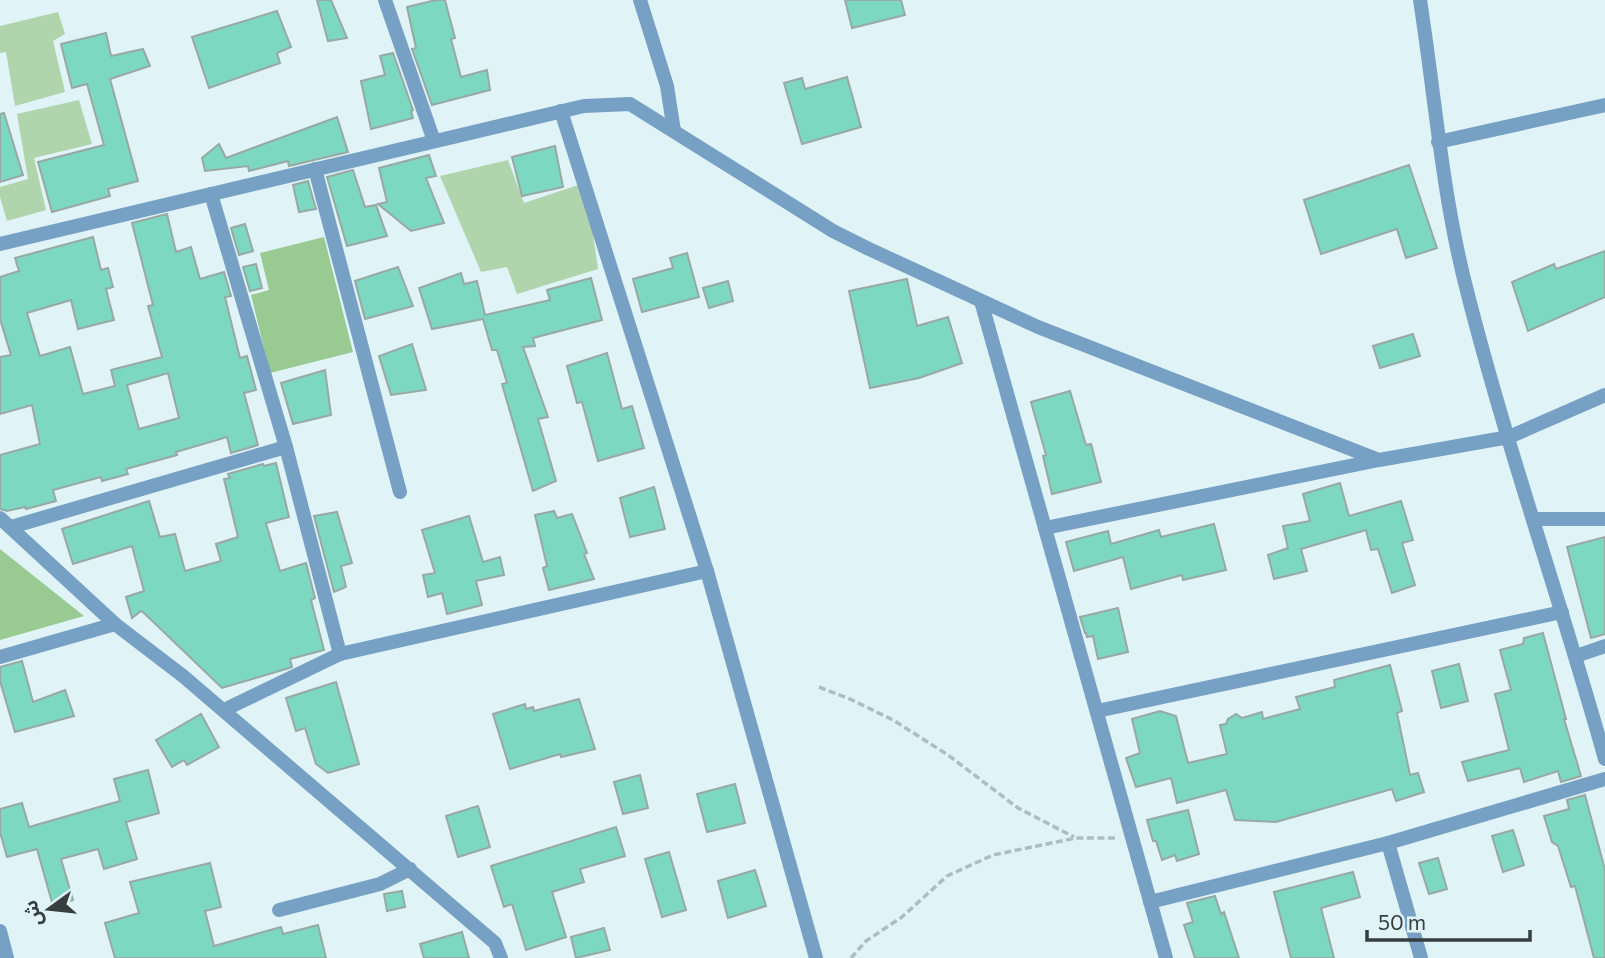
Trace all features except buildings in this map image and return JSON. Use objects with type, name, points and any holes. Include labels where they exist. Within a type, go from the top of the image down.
[{"type":"street","points":[[385,0],[435,141]]},
{"type":"street","points":[[640,0],[667,86],[674,131]]},
{"type":"street","points":[[1420,0],[1436,101],[1438,142],[1466,286],[1605,759]]},
{"type":"street","points":[[0,244],[561,111],[584,106],[630,104],[832,230],[981,301],[1038,327],[1379,460]]},
{"type":"street","points":[[1438,142],[1605,105]]},
{"type":"street","points":[[561,111],[707,571],[816,958]]},
{"type":"street","points":[[314,169],[400,492]]},
{"type":"street","points":[[211,194],[286,447],[340,654]]},
{"type":"street","points":[[981,301],[1166,958]]},
{"type":"street","points":[[1045,528],[1379,460],[1509,438],[1605,394]]},
{"type":"street","points":[[5,522],[286,447]]},
{"type":"street","points":[[1533,519],[1605,519]]},
{"type":"street","points":[[5,522],[115,624],[224,710],[495,943],[501,958]]},
{"type":"street","points":[[224,710],[340,654],[707,571]]},
{"type":"street","points":[[1097,711],[1562,612]]},
{"type":"street","points":[[0,657],[115,624]]},
{"type":"street","points":[[1576,656],[1605,646]]},
{"type":"street","points":[[1150,902],[1388,843],[1605,779]]},
{"type":"street","points":[[1388,843],[1421,958]]},
{"type":"street","points":[[279,910],[380,884],[410,869]]},
{"type":"street","points":[[0,931],[7,958]]},
{"type":"path","points":[[819,687],[893,720],[948,755],[1018,808],[1076,838]]},
{"type":"path","points":[[851,958],[866,941],[902,917],[947,876],[993,855],[1076,838],[1132,838]]},
{"type":"green space","points":[[58,12],[65,34],[53,41],[65,92],[15,106],[6,52],[0,53],[0,26]]},
{"type":"green space","points":[[79,100],[92,144],[34,158],[46,210],[7,221],[0,187],[28,179],[17,114]]},
{"type":"green space","points":[[508,160],[524,203],[578,185],[592,227],[598,269],[517,294],[507,267],[481,272],[440,176]]},
{"type":"green space","points":[[324,237],[353,352],[270,373],[251,295],[269,290],[260,253]]},
{"type":"green space","points":[[0,549],[84,616],[0,640]]}]
